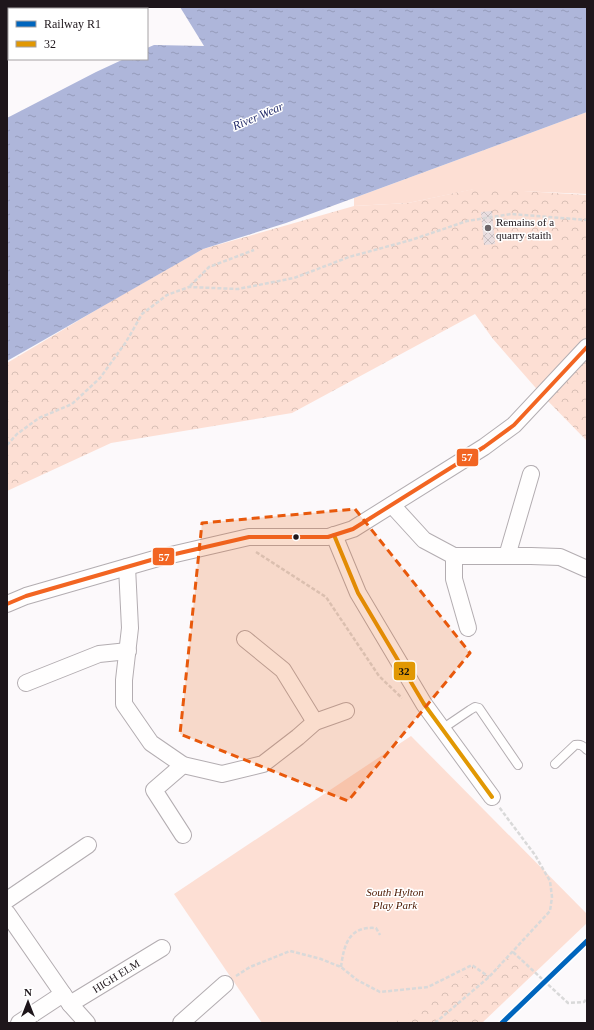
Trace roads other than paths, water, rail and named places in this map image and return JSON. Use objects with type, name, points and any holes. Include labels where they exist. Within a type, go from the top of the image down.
[{"type":"street","points":[[7,604],[26,596],[158,558],[249,537],[328,537],[353,529],[514,426],[587,347]]},
{"type":"street","points":[[507,556],[531,474]]},
{"type":"street","points":[[392,505],[424,540],[454,556],[560,557],[587,569]]},
{"type":"street","points":[[334,535],[358,593],[424,704],[492,798]]},
{"type":"street","points":[[454,556],[454,579],[468,628]]},
{"type":"street","points":[[127,567],[130,628],[124,680],[124,704],[151,743],[183,765],[222,774],[263,764],[315,722],[346,711]]},
{"type":"street","points":[[245,640],[283,670],[315,722]]},
{"type":"street","points":[[26,683],[99,654],[128,651]]},
{"type":"street","points":[[183,765],[154,790],[183,835]]},
{"type":"street","points":[[7,900],[88,845]]},
{"type":"street","points":[[7,913],[67,999],[87,1023]]},
{"type":"street","name":"HIGH ELM","points":[[19,1023],[162,948]]},
{"type":"street","points":[[180,1023],[225,984]]},
{"type":"lane","points":[[442,729],[470,710],[479,708],[518,765]]},
{"type":"lane","points":[[555,764],[576,745],[582,745],[587,750]]},
{"type":"water","name":"River Wear","points":[[180,7],[587,7],[587,112],[286,223],[203,249],[7,361],[7,118],[122,60],[148,60],[148,48],[154,45],[204,46]]},
{"type":"rail line","name":"R1","points":[[502,1023],[587,941]]},
{"type":"place","name":"Remains of a quarry staith","points":[[488,228]]},
{"type":"park label","name":"South Hylton Play Park","points":[[395,898]]}]
